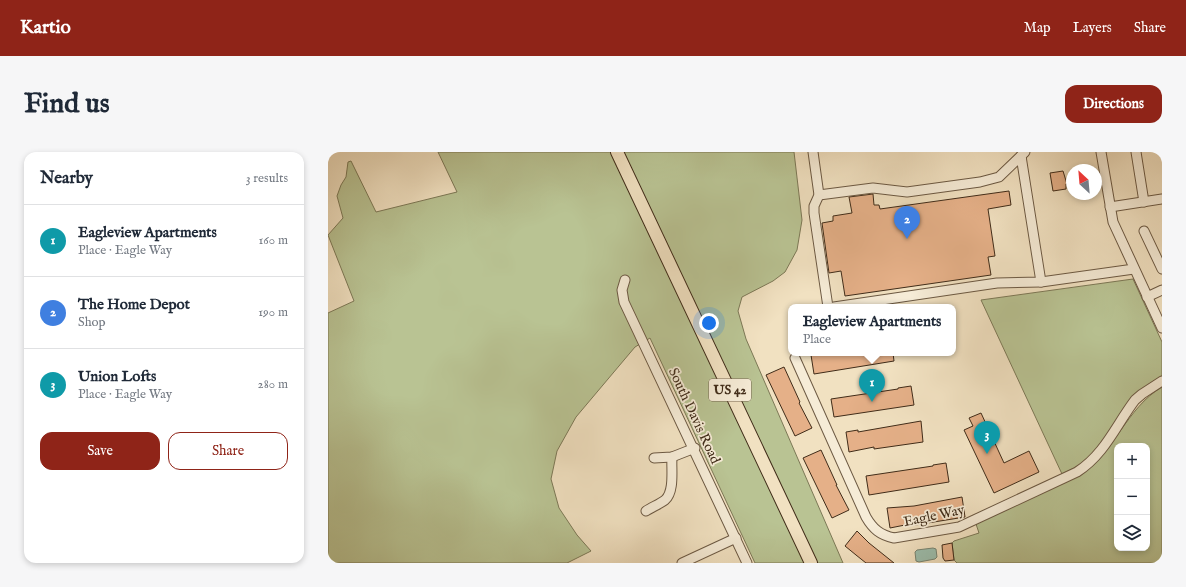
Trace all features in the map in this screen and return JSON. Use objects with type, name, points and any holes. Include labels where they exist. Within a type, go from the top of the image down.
[{"type":"main road","name":"US 42","points":[[617,152],[811,563]]},
{"type":"street","points":[[813,152],[819,195],[814,206],[814,213],[828,304]]},
{"type":"street","points":[[1101,152],[1113,222],[1147,297],[1159,313],[1162,328]]},
{"type":"street","points":[[1136,152],[1144,202]]},
{"type":"street","points":[[819,195],[873,188],[907,192],[980,182],[999,176],[1023,154]]},
{"type":"street","points":[[1023,154],[1041,282]]},
{"type":"street","points":[[1110,207],[1162,199]]},
{"type":"street","points":[[1144,231],[1162,269]]},
{"type":"street","points":[[854,304],[997,283],[1041,282],[1134,270]]},
{"type":"street","name":"South Davis Road","points":[[624,280],[622,290],[624,302],[695,448],[747,563]]},
{"type":"street","points":[[1147,297],[1162,290]]},
{"type":"street","name":"Eagle Way","points":[[795,358],[866,517],[874,530],[885,536],[894,538],[959,527],[1077,472],[1093,461],[1102,450],[1135,400],[1162,381]]},
{"type":"street","points":[[654,458],[672,456],[695,448]]},
{"type":"street","points":[[646,511],[664,500],[667,496],[671,482],[672,456]]},
{"type":"street","points":[[682,563],[736,538]]},
{"type":"shaded area","points":[[438,152],[614,152],[809,563],[755,563],[650,338],[635,347],[576,417],[557,451],[551,479],[559,508],[577,535],[591,551],[567,563],[328,563],[328,313],[354,301],[328,235],[343,218],[337,196],[346,177],[348,162],[351,161],[376,212],[457,192]]},
{"type":"shaded area","points":[[619,152],[794,152],[802,220],[797,250],[785,272],[773,281],[742,297],[738,311],[746,339],[843,563],[813,563]]},
{"type":"shaded area","points":[[1133,279],[1162,342],[1162,376],[1134,396],[1097,450],[1084,463],[1062,474],[981,300]]},
{"type":"shaded area","points":[[1162,387],[1162,563],[957,563],[954,560],[952,543],[979,533],[976,524],[1079,474],[1091,465],[1112,443],[1139,406]]},
{"type":"shaded area","points":[[936,549],[937,557],[935,559],[919,562],[916,561],[915,552],[917,550]]},
{"type":"building","points":[[1063,171],[1066,181],[1066,189],[1053,191],[1050,173]]},
{"type":"building","points":[[1009,191],[1011,205],[988,209],[995,256],[988,257],[991,275],[845,296],[841,271],[829,273],[822,223],[833,221],[833,216],[852,213],[849,197],[873,194],[874,205],[879,205],[880,209]]},
{"type":"building","points":[[811,356],[893,356],[894,361],[814,374]]},
{"type":"building","points":[[784,367],[800,402],[799,403],[812,428],[795,436],[766,375]]},
{"type":"building","points":[[911,386],[914,405],[834,417],[831,399]]},
{"type":"building","points":[[981,413],[1004,463],[1029,451],[1039,472],[994,493],[964,430],[973,426],[969,418]]},
{"type":"building","points":[[921,421],[923,442],[874,449],[874,447],[849,452],[846,432],[858,430],[858,432]]},
{"type":"building","points":[[821,450],[836,485],[849,510],[832,518],[803,458]]},
{"type":"building","points":[[946,463],[949,482],[869,495],[866,476]]},
{"type":"building","points":[[962,497],[965,517],[915,525],[915,523],[890,528],[887,508],[914,506]]},
{"type":"building","points":[[857,531],[869,543],[894,563],[866,563],[845,546]]},
{"type":"building","points":[[952,543],[954,560],[945,561],[943,558],[942,545]]},
{"type":"place","name":"The Home Depot","points":[[907,239]]},
{"type":"place","name":"Eagleview Apartments","points":[[872,402]]},
{"type":"place","name":"Union Lofts","points":[[987,454]]}]
